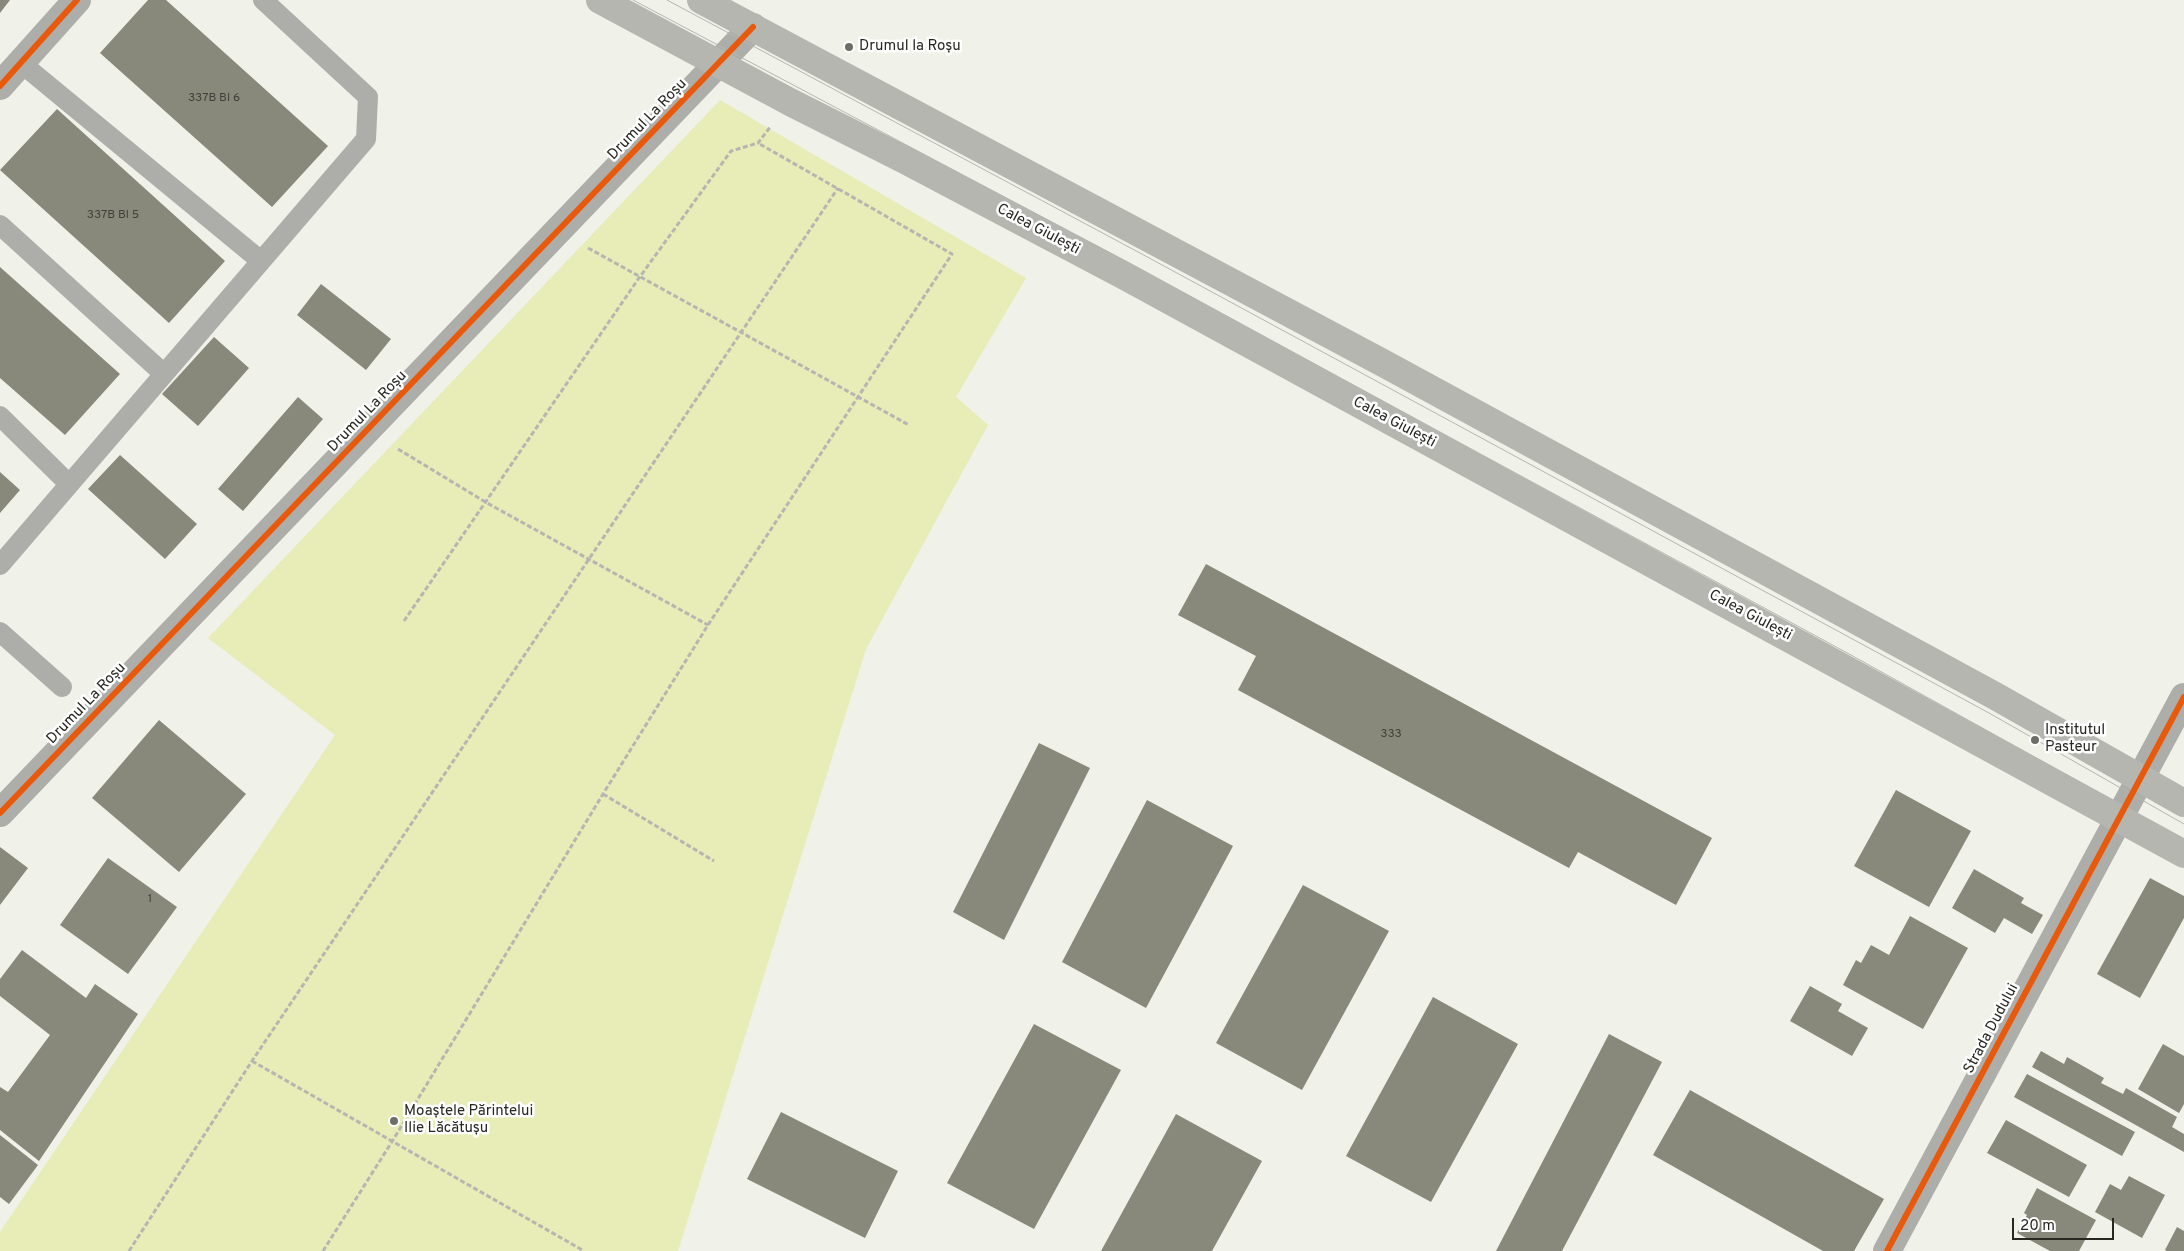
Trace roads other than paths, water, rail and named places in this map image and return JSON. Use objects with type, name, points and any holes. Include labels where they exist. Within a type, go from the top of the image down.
[{"type":"main road","name":"Calea Giulești","points":[[600,0],[790,102],[905,160],[1125,276],[2184,854]]},
{"type":"main road","points":[[701,0],[1383,363],[1997,697],[2184,803]]},
{"type":"street","points":[[0,86],[77,0]]},
{"type":"street","name":"Drumul La Roșu","points":[[0,813],[753,27]]},
{"type":"street","name":"Strada Dudului","points":[[1887,1251],[2184,697]]},
{"type":"lane","points":[[0,565],[366,138],[368,97],[263,0]]},
{"type":"lane","points":[[21,62],[261,261]]},
{"type":"lane","points":[[0,225],[164,374]]},
{"type":"lane","points":[[0,416],[69,484]]},
{"type":"lane","points":[[0,632],[62,687]]},
{"type":"tram line","points":[[633,0],[1112,254],[1851,655],[2184,840]]},
{"type":"tram line","points":[[667,0],[1140,253],[1989,713],[2184,824]]},
{"type":"place","name":"Drumul la Roșu","points":[[849,47]]},
{"type":"place","name":"Institutul Pasteur","points":[[2035,740]]},
{"type":"place","name":"Moaștele Părintelui Ilie Lăcătușu","points":[[394,1121]]}]
